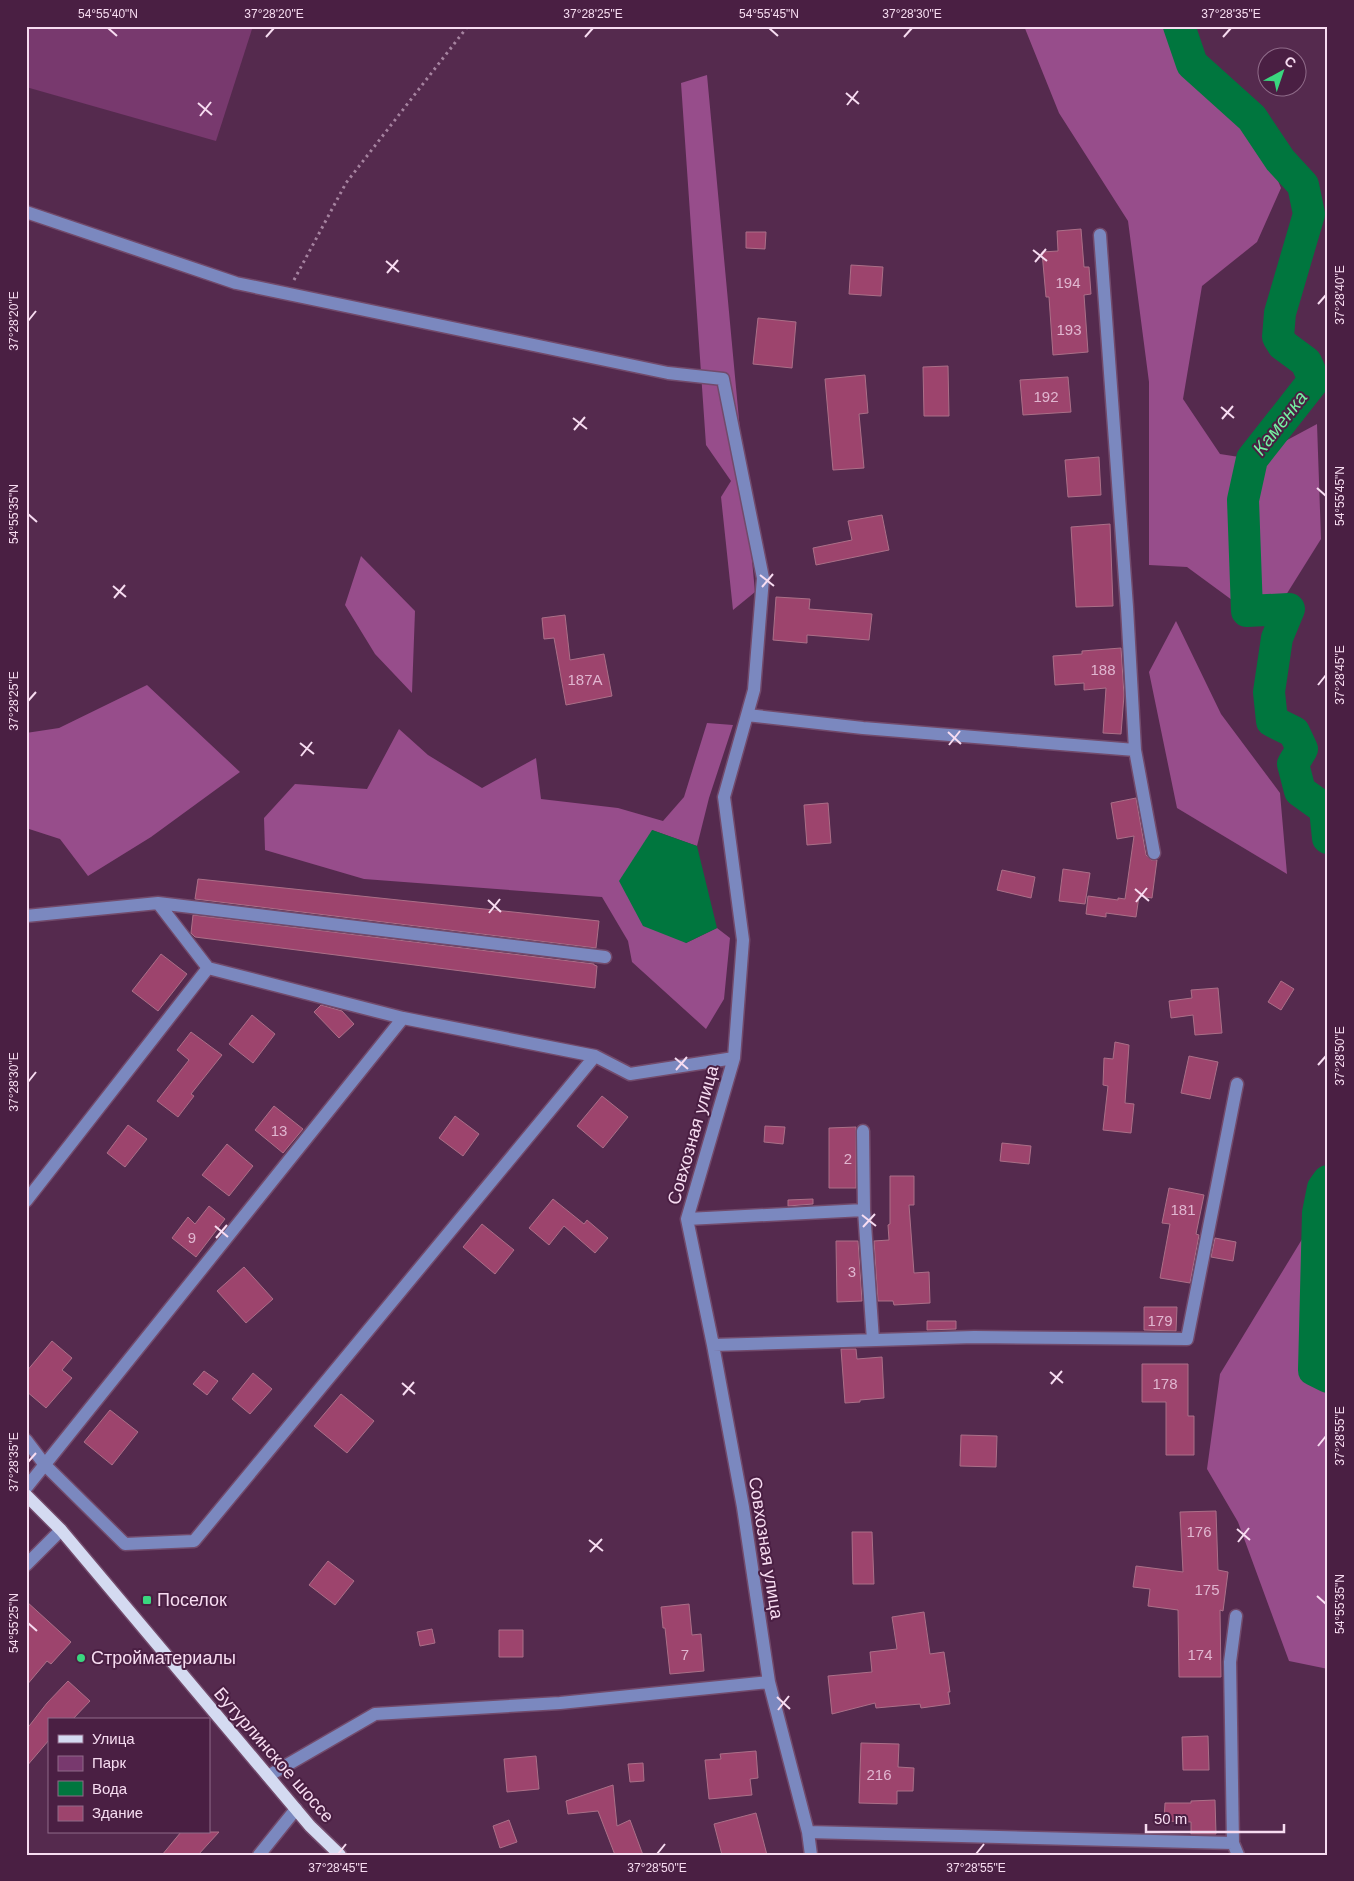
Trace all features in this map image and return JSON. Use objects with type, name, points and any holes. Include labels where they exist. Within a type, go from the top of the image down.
[{"type":"main road","name":"Бутурлинское шоссе","points":[[26,1495],[61,1530],[296,1809],[340,1855]]},
{"type":"street","points":[[26,212],[236,283],[286,294]]},
{"type":"street","points":[[1100,235],[1136,750],[1154,853]]},
{"type":"street","name":"Совхозная улица","points":[[286,294],[668,373],[723,379],[763,578],[754,690],[724,797],[743,940],[734,1058],[686,1219],[713,1345],[743,1507],[769,1682],[808,1832],[811,1855]]},
{"type":"street","points":[[748,715],[863,728],[1136,750]]},
{"type":"street","points":[[158,903],[208,968],[404,1018],[595,1056],[630,1074],[734,1058]]},
{"type":"street","points":[[26,916],[158,903],[605,957]]},
{"type":"street","points":[[26,1201],[208,968]]},
{"type":"street","points":[[26,1488],[404,1018]]},
{"type":"street","points":[[26,1440],[45,1465],[125,1544],[194,1541],[595,1056]]},
{"type":"street","points":[[713,1345],[974,1337],[1187,1338],[1237,1084]]},
{"type":"street","points":[[863,1131],[864,1210],[874,1340]]},
{"type":"street","points":[[686,1219],[864,1210]]},
{"type":"street","points":[[26,1565],[61,1530]]},
{"type":"street","points":[[1236,1616],[1230,1662],[1233,1843],[1238,1855]]},
{"type":"street","points":[[268,1776],[375,1714],[560,1703],[769,1682]]},
{"type":"street","points":[[263,1854],[296,1809]]},
{"type":"street","points":[[808,1832],[1233,1843]]},
{"type":"path","points":[[286,294],[346,183],[468,26]]},
{"type":"green space","points":[[26,26],[253,26],[216,141],[26,87]]},
{"type":"shaded area","points":[[1024,26],[1179,26],[1192,64],[1252,118],[1281,188],[1257,242],[1202,286],[1183,399],[1220,454],[1252,459],[1317,424],[1321,539],[1281,603],[1247,611],[1187,567],[1149,565],[1149,382],[1128,221],[1059,113]]},
{"type":"shaded area","points":[[707,75],[755,592],[733,610],[721,497],[731,481],[706,445],[681,83]]},
{"type":"shaded area","points":[[361,556],[415,611],[412,693],[375,654],[345,605]]},
{"type":"shaded area","points":[[1176,621],[1221,714],[1280,793],[1287,874],[1177,808],[1149,672]]},
{"type":"shaded area","points":[[147,685],[240,772],[151,837],[88,876],[60,839],[26,828],[26,733],[59,728]]},
{"type":"shaded area","points":[[707,723],[733,725],[709,798],[697,846],[652,830],[686,943],[717,928],[730,938],[724,999],[706,1029],[632,962],[628,941],[602,897],[364,879],[265,850],[264,818],[295,784],[367,789],[399,729],[428,755],[482,788],[536,758],[541,799],[618,808],[663,821],[684,797]]},
{"type":"shaded area","points":[[1318,1213],[1314,1370],[1328,1383],[1328,1669],[1289,1661],[1238,1522],[1207,1469],[1220,1374]]},
{"type":"water","points":[[652,830],[697,846],[717,928],[686,943],[643,926],[619,881]]},
{"type":"building","points":[[1081,229],[1084,267],[1089,267],[1091,294],[1084,295],[1088,352],[1053,355],[1049,297],[1046,297],[1042,252],[1058,251],[1057,231]]},
{"type":"building","points":[[746,232],[766,232],[765,249],[746,248]]},
{"type":"building","points":[[851,265],[883,267],[881,296],[849,294]]},
{"type":"building","points":[[758,318],[796,322],[792,368],[753,364]]},
{"type":"building","points":[[948,366],[949,416],[924,416],[923,367]]},
{"type":"building","points":[[865,375],[868,413],[859,414],[864,468],[833,470],[825,379]]},
{"type":"building","points":[[1068,377],[1071,412],[1023,415],[1020,380]]},
{"type":"building","points":[[1099,457],[1101,495],[1068,497],[1065,460]]},
{"type":"building","points":[[882,515],[889,550],[816,565],[813,548],[852,540],[848,521]]},
{"type":"building","points":[[1110,524],[1113,606],[1076,607],[1071,527]]},
{"type":"building","points":[[776,597],[810,599],[809,609],[872,614],[869,640],[807,635],[807,643],[773,640]]},
{"type":"building","points":[[565,615],[570,660],[604,654],[612,696],[566,705],[554,638],[544,639],[542,618]]},
{"type":"building","points":[[1121,648],[1124,695],[1121,734],[1103,733],[1106,688],[1084,690],[1084,683],[1055,685],[1053,656],[1082,654],[1082,651]]},
{"type":"building","points":[[1136,798],[1146,855],[1151,860],[1157,860],[1152,898],[1139,896],[1136,917],[1106,913],[1106,917],[1086,914],[1088,896],[1118,900],[1118,898],[1125,899],[1134,836],[1117,839],[1111,803]]},
{"type":"building","points":[[828,803],[831,843],[807,845],[804,805]]},
{"type":"building","points":[[1063,869],[1090,873],[1085,904],[1059,901]]},
{"type":"building","points":[[1002,870],[1035,877],[1031,898],[997,890]]},
{"type":"building","points":[[198,879],[599,921],[596,948],[195,899]]},
{"type":"building","points":[[193,915],[594,964],[597,966],[595,988],[195,937],[191,933]]},
{"type":"building","points":[[161,954],[187,974],[158,1011],[132,991]]},
{"type":"building","points":[[1281,981],[1294,989],[1281,1010],[1268,1002]]},
{"type":"building","points":[[1218,988],[1222,1033],[1195,1035],[1193,1015],[1171,1018],[1169,1001],[1192,998],[1191,990]]},
{"type":"building","points":[[321,1005],[342,1011],[354,1024],[339,1038],[314,1012]]},
{"type":"building","points":[[252,1015],[275,1034],[253,1063],[229,1044]]},
{"type":"building","points":[[191,1032],[222,1055],[191,1094],[194,1096],[178,1117],[157,1101],[189,1060],[177,1050]]},
{"type":"building","points":[[1115,1042],[1129,1045],[1125,1103],[1134,1104],[1131,1133],[1103,1130],[1108,1086],[1103,1085],[1104,1058],[1113,1059]]},
{"type":"building","points":[[1189,1056],[1218,1062],[1210,1099],[1181,1093]]},
{"type":"building","points":[[602,1096],[628,1117],[603,1148],[577,1126]]},
{"type":"building","points":[[274,1106],[303,1129],[283,1153],[255,1130]]},
{"type":"building","points":[[455,1116],[479,1134],[463,1156],[439,1138]]},
{"type":"building","points":[[128,1125],[147,1139],[125,1167],[107,1153]]},
{"type":"building","points":[[765,1126],[785,1127],[783,1144],[764,1142]]},
{"type":"building","points":[[856,1127],[856,1188],[829,1188],[829,1128]]},
{"type":"building","points":[[1002,1143],[1031,1146],[1029,1164],[1000,1161]]},
{"type":"building","points":[[227,1144],[253,1166],[229,1196],[202,1175]]},
{"type":"building","points":[[890,1176],[914,1176],[914,1205],[909,1205],[914,1273],[929,1272],[930,1303],[894,1305],[893,1301],[878,1301],[874,1241],[889,1240]]},
{"type":"building","points":[[1169,1188],[1204,1195],[1196,1234],[1199,1235],[1190,1283],[1160,1278],[1170,1224],[1162,1223]]},
{"type":"building","points":[[553,1199],[584,1224],[587,1220],[608,1238],[595,1253],[564,1226],[549,1245],[529,1228]]},
{"type":"building","points":[[813,1199],[813,1204],[788,1206],[788,1200]]},
{"type":"building","points":[[209,1206],[225,1219],[196,1257],[172,1238],[188,1217],[195,1224]]},
{"type":"building","points":[[482,1224],[514,1250],[495,1274],[463,1247]]},
{"type":"building","points":[[1215,1238],[1236,1242],[1233,1261],[1211,1257]]},
{"type":"building","points":[[836,1241],[858,1241],[862,1301],[837,1302]]},
{"type":"building","points":[[244,1267],[273,1299],[246,1323],[217,1291]]},
{"type":"building","points":[[1144,1307],[1177,1307],[1176,1331],[1144,1330]]},
{"type":"building","points":[[927,1321],[956,1321],[956,1329],[927,1330]]},
{"type":"building","points":[[52,1341],[72,1358],[62,1370],[72,1378],[46,1408],[26,1391],[26,1372]]},
{"type":"building","points":[[841,1349],[856,1349],[857,1359],[882,1357],[884,1398],[845,1403]]},
{"type":"building","points":[[1142,1364],[1188,1364],[1188,1416],[1194,1416],[1194,1455],[1166,1455],[1166,1402],[1142,1402]]},
{"type":"building","points":[[204,1371],[218,1381],[207,1395],[193,1384]]},
{"type":"building","points":[[253,1373],[272,1389],[250,1414],[232,1399]]},
{"type":"building","points":[[341,1394],[374,1421],[347,1453],[314,1426]]},
{"type":"building","points":[[110,1410],[138,1432],[112,1465],[84,1442]]},
{"type":"building","points":[[961,1435],[997,1436],[996,1467],[960,1466]]},
{"type":"building","points":[[1216,1511],[1218,1570],[1228,1572],[1223,1611],[1220,1610],[1221,1677],[1179,1677],[1178,1610],[1148,1606],[1150,1589],[1133,1587],[1136,1566],[1183,1572],[1180,1512]]},
{"type":"building","points":[[852,1532],[872,1532],[874,1584],[853,1584]]},
{"type":"building","points":[[328,1561],[354,1581],[335,1605],[309,1585]]},
{"type":"building","points":[[26,1601],[71,1642],[51,1664],[47,1661],[26,1686]]},
{"type":"building","points":[[689,1604],[692,1635],[701,1634],[704,1671],[670,1674],[661,1607]]},
{"type":"building","points":[[924,1612],[930,1654],[944,1652],[950,1704],[921,1708],[920,1704],[876,1708],[875,1703],[832,1714],[828,1676],[872,1672],[870,1652],[897,1649],[892,1617]]},
{"type":"building","points":[[432,1629],[435,1643],[420,1646],[417,1632]]},
{"type":"building","points":[[499,1630],[523,1630],[523,1657],[499,1657]]},
{"type":"building","points":[[68,1681],[90,1701],[74,1718],[48,1718],[48,1741],[26,1767],[26,1730],[47,1703]]},
{"type":"building","points":[[1208,1736],[1209,1770],[1183,1770],[1182,1737]]},
{"type":"building","points":[[861,1743],[899,1744],[898,1767],[914,1768],[913,1791],[897,1791],[897,1804],[859,1803]]},
{"type":"building","points":[[756,1751],[758,1778],[750,1779],[752,1795],[709,1799],[705,1760],[721,1759],[720,1754]]},
{"type":"building","points":[[536,1756],[539,1789],[507,1792],[504,1759]]},
{"type":"building","points":[[643,1763],[644,1781],[630,1782],[628,1764]]},
{"type":"building","points":[[613,1785],[617,1826],[630,1820],[643,1855],[615,1855],[598,1811],[568,1814],[566,1801]]},
{"type":"building","points":[[1215,1800],[1216,1834],[1191,1834],[1191,1822],[1164,1821],[1165,1803],[1191,1803],[1191,1801]]},
{"type":"building","points":[[756,1813],[767,1855],[722,1855],[714,1824]]},
{"type":"building","points":[[509,1820],[517,1842],[500,1848],[493,1826]]},
{"type":"building","points":[[210,1832],[219,1832],[198,1855],[162,1855],[179,1834],[210,1834]]},
{"type":"waterway","name":"Каменка","points":[[1179,26],[1192,64],[1252,118],[1280,160],[1303,185],[1309,214],[1280,313],[1278,337],[1283,345],[1306,362],[1314,380],[1252,459],[1243,500],[1247,611],[1289,609],[1277,638],[1269,692],[1272,721],[1294,732],[1302,749],[1293,764],[1300,791],[1325,809],[1328,838]]},
{"type":"waterway","name":"Каменка","points":[[1328,1181],[1323,1188],[1318,1213],[1314,1370],[1328,1377]]},
{"type":"place","name":"Поселок","points":[[147,1600]]},
{"type":"place","name":"Стройматериалы","points":[[81,1658]]}]
